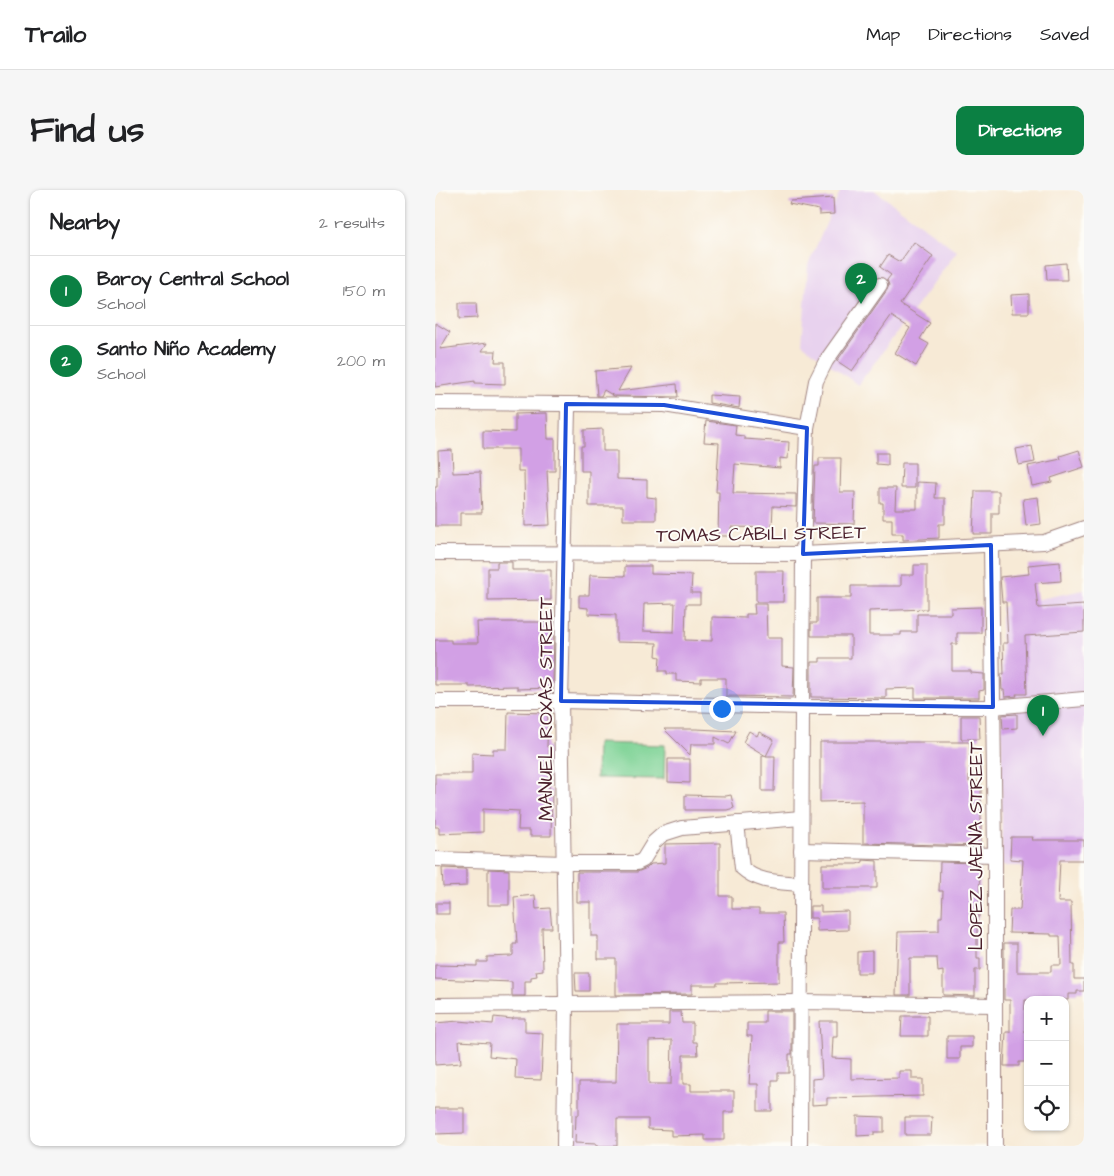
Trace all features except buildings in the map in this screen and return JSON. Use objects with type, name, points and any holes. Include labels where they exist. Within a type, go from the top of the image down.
[{"type":"street","points":[[800,1146],[803,554],[807,428],[816,381],[826,361],[880,285]]},
{"type":"street","points":[[435,403],[664,405],[807,428]]},
{"type":"street","name":"MANUEL ROXAS STREET","points":[[564,1146],[567,1004],[561,701],[569,413],[566,404]]},
{"type":"street","name":"TOMAS CABILI STREET","points":[[435,552],[803,554],[1044,542],[1084,528]]},
{"type":"street","name":"LOPEZ JAENA STREET","points":[[991,545],[995,855],[995,1146]]},
{"type":"street","points":[[435,701],[561,701],[802,707],[993,707],[1084,699]]},
{"type":"street","points":[[435,859],[637,863],[643,860],[654,842],[663,834],[682,828],[801,818]]},
{"type":"street","points":[[737,823],[742,868],[754,877],[771,882],[801,884]]},
{"type":"street","points":[[801,850],[995,855]]},
{"type":"street","points":[[435,1004],[800,1002],[994,1005]]},
{"type":"highlighted area","points":[[566,404],[664,405],[807,428],[803,554],[991,545],[993,707],[561,701]]},
{"type":"shaded area","points":[[841,190],[874,190],[957,251],[858,385],[802,344],[808,265]]},
{"type":"shaded area","points":[[1084,590],[1084,866],[1002,866],[1001,607]]},
{"type":"green space","points":[[597,743],[665,745],[664,779],[596,778]]},
{"type":"place","name":"Santo Niño Academy","points":[[861,304]]},
{"type":"place","name":"Baroy Central School","points":[[1043,736]]}]
